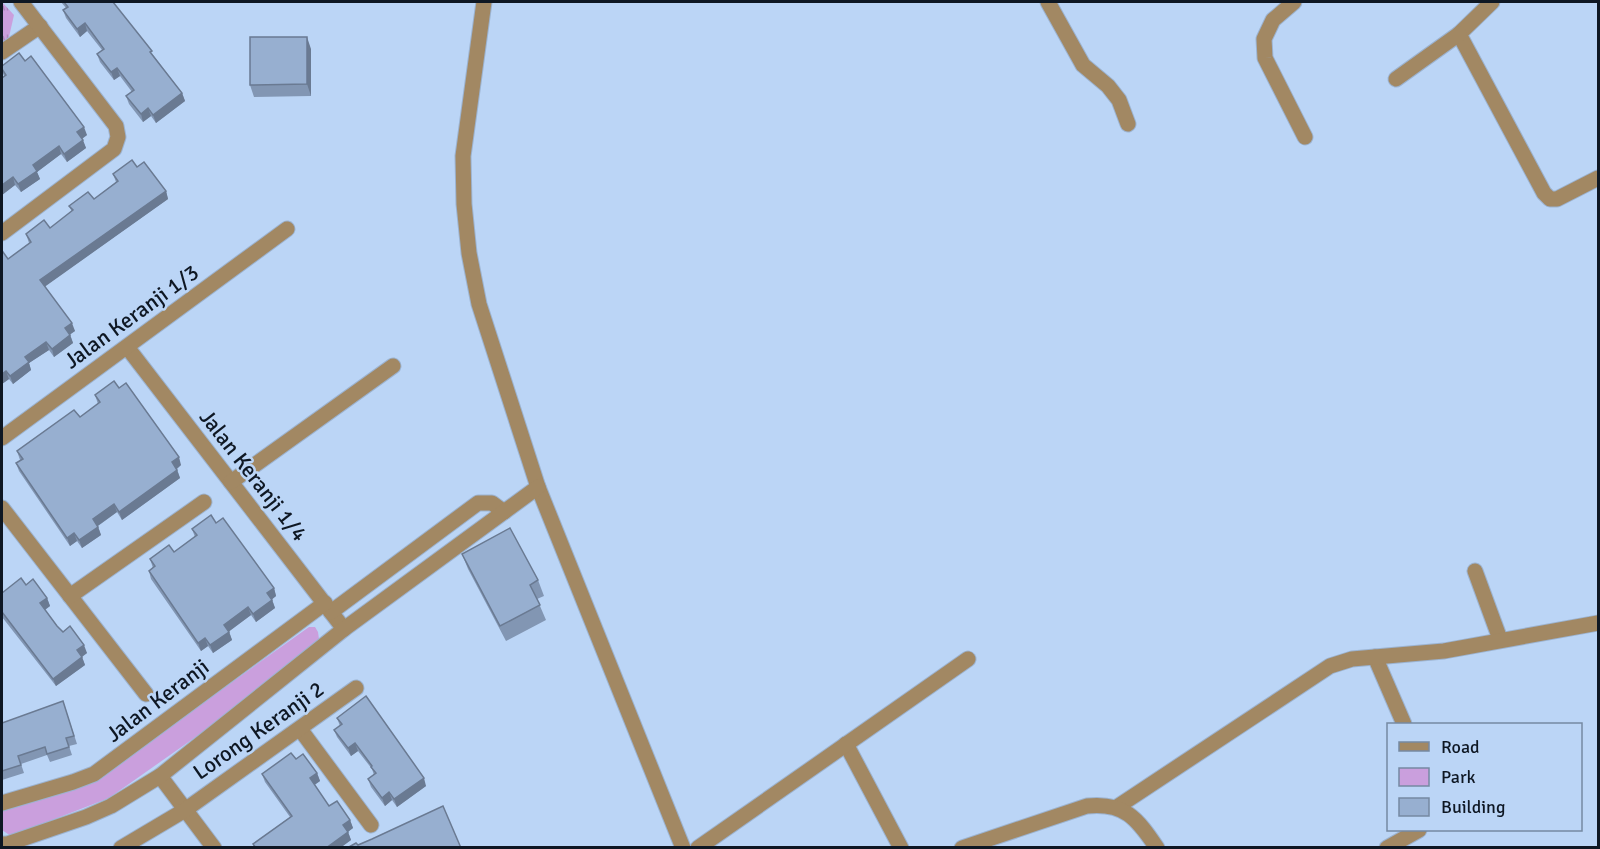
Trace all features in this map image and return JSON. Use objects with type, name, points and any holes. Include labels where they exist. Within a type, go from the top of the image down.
[{"type":"street","points":[[2,233],[114,149],[118,137],[116,126],[21,2]]},
{"type":"street","points":[[484,2],[464,156],[464,204],[469,253],[479,304],[538,487],[683,848]]},
{"type":"street","points":[[1048,2],[1083,65],[1114,92],[1128,124]]},
{"type":"street","points":[[1294,2],[1273,20],[1264,39],[1265,58],[1305,137]]},
{"type":"street","points":[[1396,80],[1459,34],[1492,2]]},
{"type":"street","points":[[2,52],[40,26]]},
{"type":"street","points":[[1459,34],[1544,193],[1550,199],[1557,199],[1599,178]]},
{"type":"street","name":"Jalan Keranji 1/3","points":[[2,438],[287,230]]},
{"type":"street","name":"Jalan Keranji 1/4","points":[[127,347],[345,629]]},
{"type":"street","points":[[231,482],[393,366]]},
{"type":"street","points":[[4,844],[86,817],[111,806],[160,776],[345,629],[538,487]]},
{"type":"street","points":[[70,596],[204,502]]},
{"type":"street","name":"Jalan Keranji","points":[[2,803],[94,774],[478,503],[492,503],[504,512]]},
{"type":"street","points":[[2,508],[146,694]]},
{"type":"street","points":[[1475,571],[1500,639]]},
{"type":"street","points":[[1117,807],[1330,666],[1352,659],[1444,651],[1500,639],[1599,623]]},
{"type":"street","points":[[1375,657],[1404,723]]},
{"type":"street","points":[[698,848],[721,841],[846,744],[968,659]]},
{"type":"street","name":"Lorong Keranji 2","points":[[121,848],[185,810],[356,688]]},
{"type":"street","points":[[300,729],[371,825]]},
{"type":"street","points":[[846,744],[901,848]]},
{"type":"street","points":[[160,776],[214,848]]},
{"type":"street","points":[[962,848],[1086,806],[1104,804],[1117,807],[1131,816],[1146,831],[1157,848]]},
{"type":"street","points":[[1387,848],[1417,831]]},
{"type":"green space","points":[[2,2],[14,15],[9,37],[2,43]]},
{"type":"green space","points":[[309,627],[315,627],[319,639],[234,710],[109,798],[11,836],[2,830],[2,811],[98,778]]},
{"type":"building","points":[[64,2],[113,2],[182,93],[153,115],[148,108],[141,114],[126,96],[134,90],[117,68],[111,72],[97,54],[104,49],[85,23],[77,29],[63,10],[68,7]]},
{"type":"building","points":[[250,37],[307,37],[307,84],[250,85]]},
{"type":"building","points":[[19,53],[25,61],[31,56],[84,127],[77,132],[83,140],[64,154],[59,146],[33,165],[37,171],[18,184],[13,177],[2,185],[2,78],[6,75],[2,66]]},
{"type":"building","points":[[132,160],[137,167],[144,162],[166,191],[40,280],[72,323],[65,328],[70,335],[52,349],[46,342],[25,357],[29,362],[10,376],[6,371],[2,374],[2,253],[8,259],[31,242],[26,234],[44,220],[50,228],[73,210],[69,206],[88,192],[94,199],[118,181],[113,174]]},
{"type":"building","points":[[114,381],[119,388],[126,383],[179,457],[172,462],[177,470],[119,512],[114,504],[93,519],[98,527],[79,540],[74,533],[67,538],[16,463],[23,459],[17,451],[74,410],[80,417],[100,402],[95,395]]},
{"type":"building","points":[[211,515],[216,523],[223,518],[274,588],[267,593],[272,600],[253,614],[248,607],[224,625],[229,632],[210,645],[205,638],[198,643],[149,571],[155,566],[150,559],[169,545],[174,552],[197,535],[192,529]]},
{"type":"building","points":[[510,528],[538,580],[530,585],[540,605],[500,626],[462,554]]},
{"type":"building","points":[[21,578],[26,585],[33,579],[47,598],[40,603],[57,626],[63,632],[70,626],[84,645],[77,650],[82,657],[53,679],[2,612],[2,593]]},
{"type":"building","points":[[366,696],[424,778],[394,799],[389,792],[382,798],[368,779],[376,773],[372,766],[355,743],[348,748],[334,730],[342,724],[337,718]]},
{"type":"building","points":[[63,701],[74,736],[66,738],[69,747],[47,754],[45,747],[18,756],[21,765],[2,771],[2,723]]},
{"type":"building","points":[[291,753],[296,759],[303,754],[317,773],[310,778],[329,806],[337,801],[350,820],[343,825],[348,832],[326,848],[256,848],[253,844],[292,816],[262,774]]},
{"type":"building","points":[[443,806],[461,848],[347,848],[372,839]]}]
